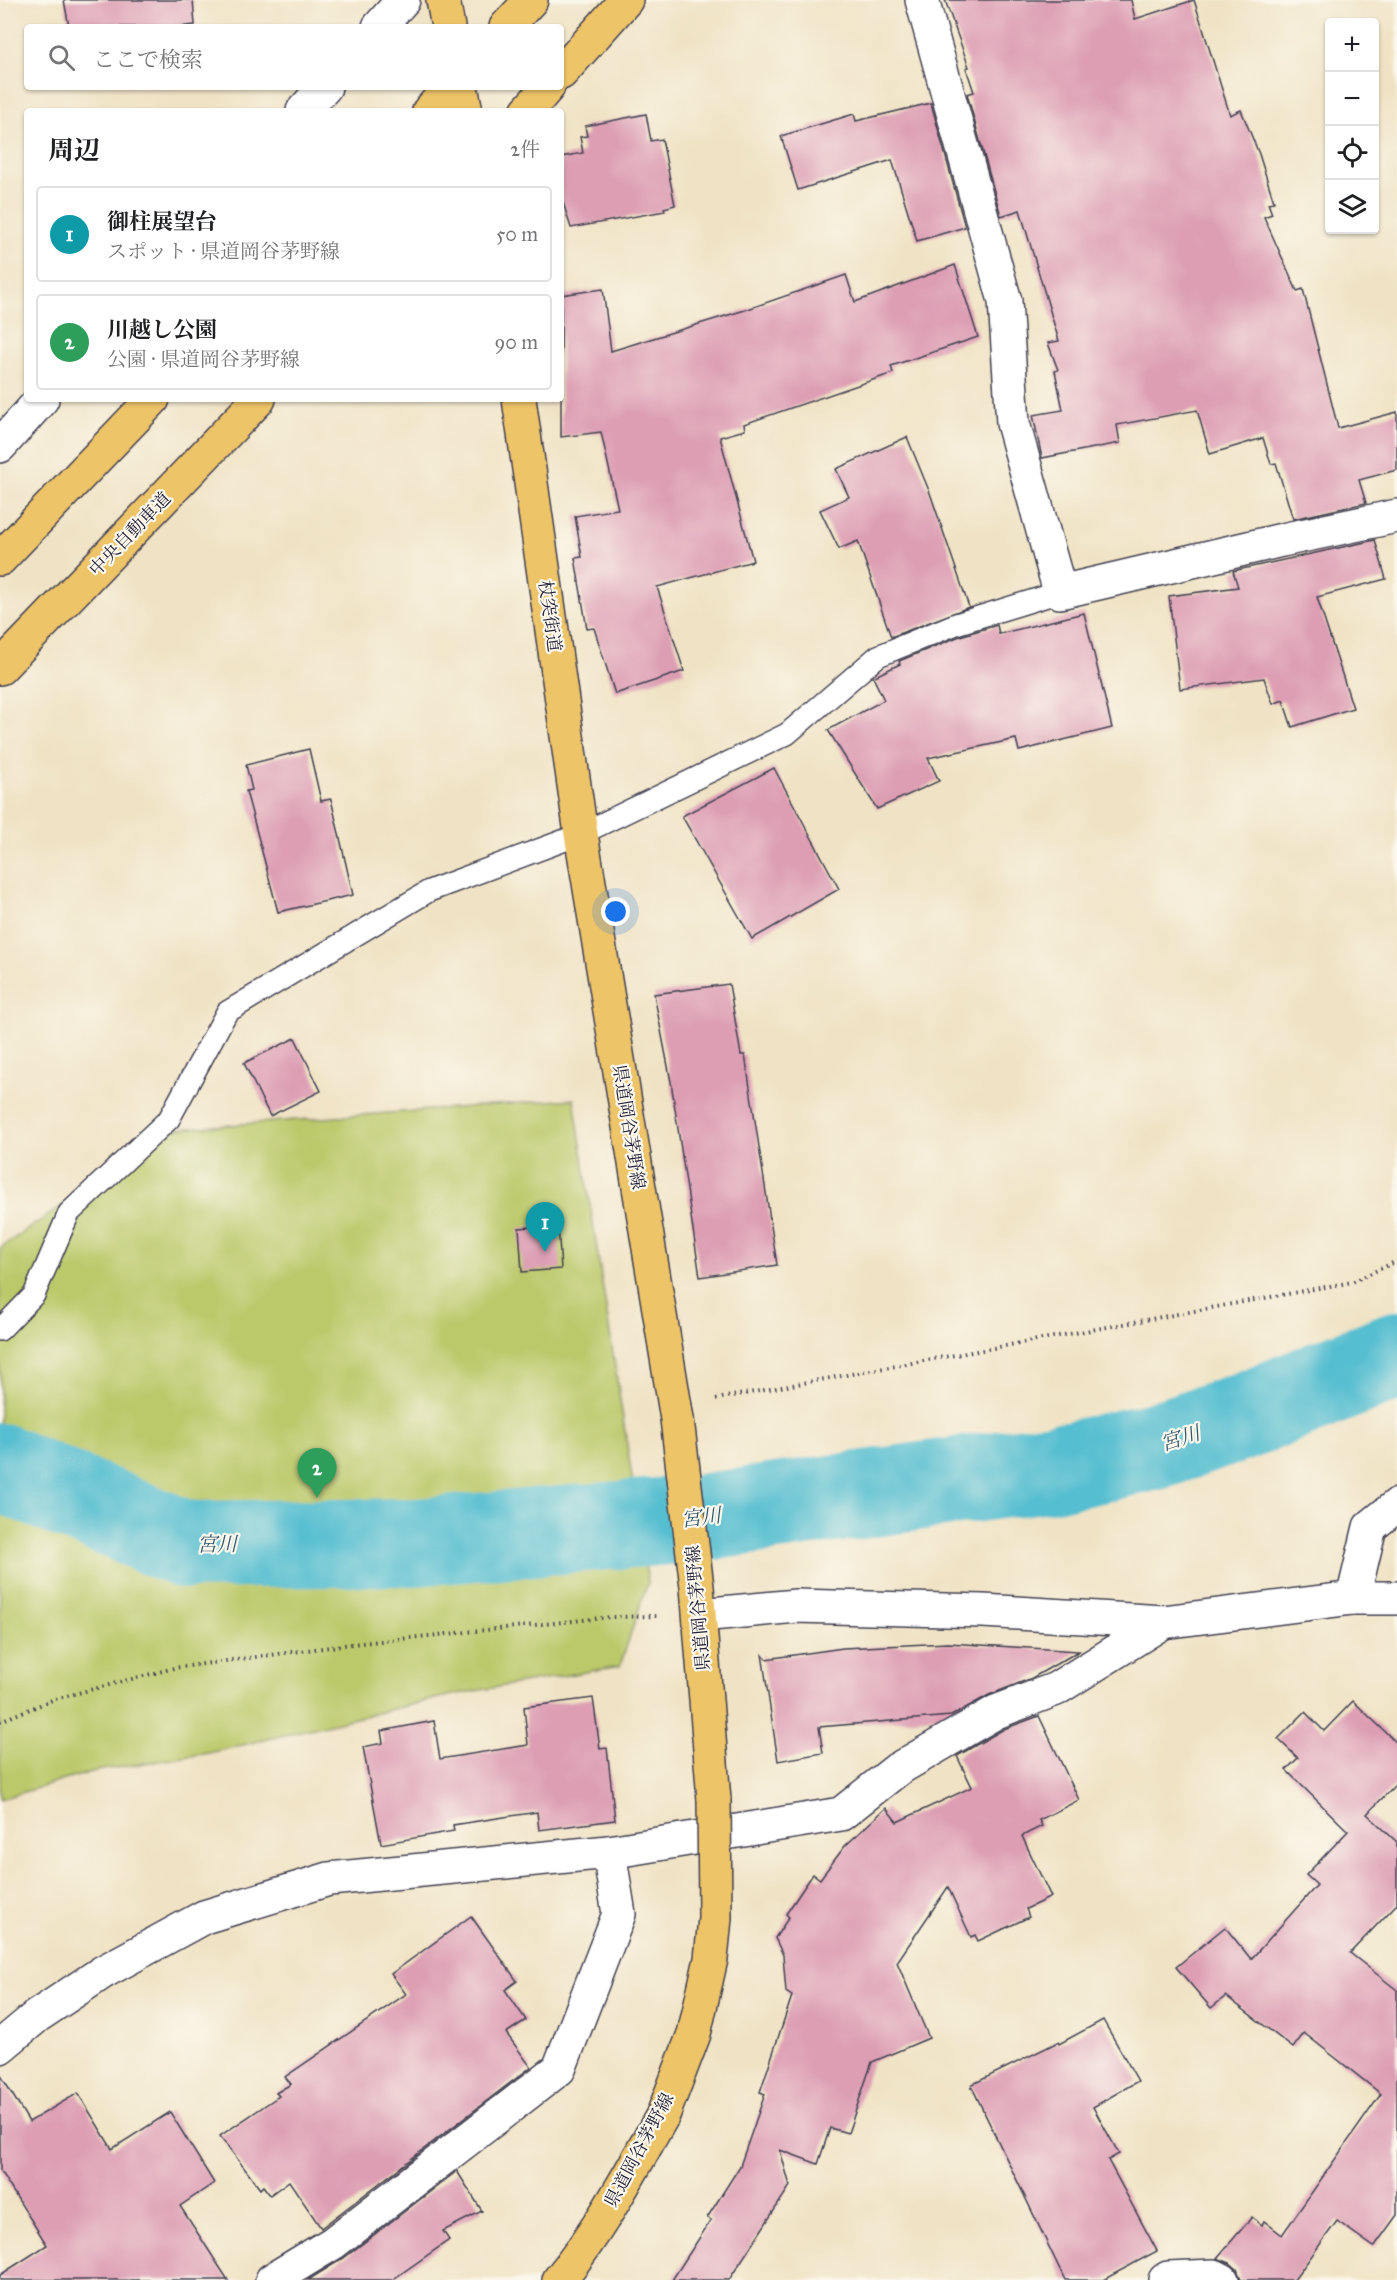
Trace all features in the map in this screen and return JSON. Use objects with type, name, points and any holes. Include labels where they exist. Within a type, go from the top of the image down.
[{"type":"main road","points":[[442,0],[447,24]]},
{"type":"main road","points":[[509,24],[531,0]]},
{"type":"main road","points":[[564,70],[626,0]]},
{"type":"main road","points":[[432,108],[448,90]]},
{"type":"main road","points":[[462,90],[465,108]]},
{"type":"main road","points":[[530,108],[545,90]]},
{"type":"main road","points":[[0,559],[150,402]]},
{"type":"main road","name":"中央自動車道","points":[[0,668],[256,402]]},
{"type":"main road","name":"杖突街道","points":[[519,402],[581,834]]},
{"type":"main road","name":"県道岡谷茅野線","points":[[559,2280],[575,2261],[619,2192],[663,2115],[694,2034],[711,1959],[715,1918],[714,1800],[699,1601],[677,1419],[581,834]]},
{"type":"street","points":[[382,24],[404,0]]},
{"type":"street","points":[[922,0],[1005,301],[1014,423],[1060,592],[1282,540],[1397,516]]},
{"type":"street","points":[[306,108],[322,90]]},
{"type":"street","points":[[0,446],[39,402]]},
{"type":"street","points":[[1353,1598],[1370,1527],[1397,1505]]},
{"type":"street","points":[[699,1601],[984,1611],[1163,1622],[1353,1598],[1397,1598]]},
{"type":"street","points":[[0,2047],[37,2016],[103,1971],[204,1917],[329,1880],[609,1852],[841,1814],[898,1769],[996,1712],[1056,1689],[1163,1622]]},
{"type":"street","points":[[272,2280],[333,2243],[559,2069],[619,1914],[609,1852]]},
{"type":"street","points":[[1164,2280],[1214,2276],[1222,2280]]},
{"type":"lane","points":[[0,1330],[34,1295],[69,1213],[169,1119],[227,1012],[429,891],[581,834],[787,734],[878,656],[957,624],[1060,592]]},
{"type":"path","points":[[712,1399],[1352,1282],[1397,1261]]},
{"type":"path","points":[[0,1721],[55,1699],[174,1668],[352,1644],[611,1617],[699,1601]]},
{"type":"green space","points":[[574,1099],[648,1582],[620,1666],[452,1695],[209,1753],[95,1771],[0,1799],[0,1248],[176,1129]]},
{"type":"building","points":[[64,0],[193,0],[195,24],[68,24]]},
{"type":"building","points":[[945,0],[1131,0],[1135,19],[1194,0],[1230,115],[1241,110],[1259,154],[1274,202],[1268,203],[1272,214],[1264,217],[1297,291],[1303,289],[1338,428],[1397,412],[1397,470],[1359,480],[1366,503],[1293,519],[1276,463],[1271,464],[1263,438],[1210,454],[1197,410],[1117,425],[1120,443],[1042,458],[1033,415],[1063,410],[1055,371],[1058,370],[1048,343],[1059,341],[1020,210],[1001,216],[967,94],[974,92],[966,68],[969,67]]},
{"type":"building","points":[[931,103],[965,227],[917,241],[892,160],[798,190],[781,136],[854,114],[856,121]]},
{"type":"building","points":[[646,114],[651,141],[662,139],[675,205],[664,208],[665,211],[571,228],[564,206],[564,156],[583,153],[580,137],[587,136],[585,126]]},
{"type":"building","points":[[955,265],[978,337],[891,366],[893,373],[744,424],[745,430],[720,437],[753,561],[657,587],[684,671],[615,694],[594,628],[587,629],[575,558],[582,557],[575,516],[618,509],[601,432],[561,437],[561,402],[564,402],[564,295],[603,289],[611,351],[745,310],[846,275],[855,302]]},
{"type":"building","points":[[907,437],[930,493],[969,607],[891,637],[858,541],[839,549],[820,510],[849,497],[836,469]]},
{"type":"building","points":[[1375,540],[1386,579],[1317,597],[1353,708],[1292,727],[1283,700],[1273,704],[1264,678],[1180,689],[1169,596],[1238,587],[1233,571]]},
{"type":"building","points":[[1084,613],[1112,728],[1019,751],[1016,739],[928,758],[939,781],[877,809],[828,730],[884,700],[873,677],[900,664],[899,661],[960,636],[997,625],[999,634]]},
{"type":"building","points":[[309,749],[321,801],[331,799],[353,895],[278,912],[246,791],[252,790],[246,765]]},
{"type":"building","points":[[774,768],[839,889],[752,939],[682,816]]},
{"type":"building","points":[[729,984],[741,1055],[745,1055],[777,1265],[700,1277],[671,1082],[654,994]]},
{"type":"building","points":[[295,1038],[321,1091],[270,1116],[244,1063]]},
{"type":"building","points":[[558,1225],[561,1269],[522,1272],[519,1228]]},
{"type":"building","points":[[948,1643],[1079,1651],[1032,1678],[989,1695],[951,1716],[819,1727],[823,1753],[778,1761],[762,1654],[766,1659],[843,1648]]},
{"type":"building","points":[[593,1698],[600,1749],[607,1748],[615,1820],[539,1830],[537,1812],[453,1825],[454,1831],[381,1844],[363,1747],[383,1743],[381,1731],[434,1721],[440,1759],[528,1745],[524,1707]]},
{"type":"building","points":[[1353,1701],[1397,1743],[1397,1783],[1367,1814],[1397,1842],[1397,1904],[1350,1953],[1397,1990],[1397,2215],[1374,2247],[1337,2221],[1294,2280],[1241,2280],[1237,2269],[1230,2263],[1217,2258],[1252,2217],[1262,2225],[1264,2221],[1282,2235],[1381,2094],[1304,2033],[1293,2048],[1226,1996],[1211,2008],[1176,1967],[1225,1927],[1251,1959],[1317,1885],[1306,1875],[1348,1831],[1286,1770],[1298,1758],[1278,1739],[1305,1712],[1324,1731]]},
{"type":"building","points":[[1039,1716],[1079,1800],[1039,1820],[1042,1826],[1022,1836],[1051,1897],[1026,1909],[1029,1917],[978,1941],[975,1935],[971,1937],[948,1887],[897,1962],[929,2038],[872,2062],[848,2133],[830,2128],[818,2164],[780,2150],[790,2186],[729,2280],[672,2280],[711,2220],[707,2218],[740,2166],[765,2094],[760,2092],[792,1996],[786,1992],[783,1955],[775,1938],[789,1917],[786,1914],[813,1874],[820,1879],[845,1846],[886,1808],[897,1822],[972,1787],[957,1756],[1004,1729]]},
{"type":"building","points":[[471,1916],[517,1981],[505,1990],[526,2020],[506,2033],[531,2067],[321,2228],[289,2181],[270,2195],[263,2186],[260,2189],[220,2136],[279,2096],[276,2093],[291,2084],[285,2077],[406,1994],[391,1974]]},
{"type":"building","points":[[1103,2020],[1138,2081],[1093,2107],[1119,2154],[1108,2160],[1157,2251],[1103,2280],[1065,2280],[971,2085],[1058,2042],[1059,2044]]},
{"type":"building","points":[[0,2074],[29,2122],[78,2093],[112,2149],[170,2112],[214,2183],[180,2206],[228,2280],[0,2280],[0,2275],[47,2245],[0,2171]]},
{"type":"building","points":[[457,2171],[482,2211],[443,2231],[449,2240],[392,2280],[308,2280],[344,2258]]},
{"type":"waterway","name":"宮川","points":[[0,1467],[186,1545],[416,1542],[693,1519],[1075,1464],[1156,1446],[1244,1416],[1397,1355]]},
{"type":"place","name":"御柱展望台","points":[[545,1252]]},
{"type":"place","name":"川越し公園","points":[[317,1498]]}]
